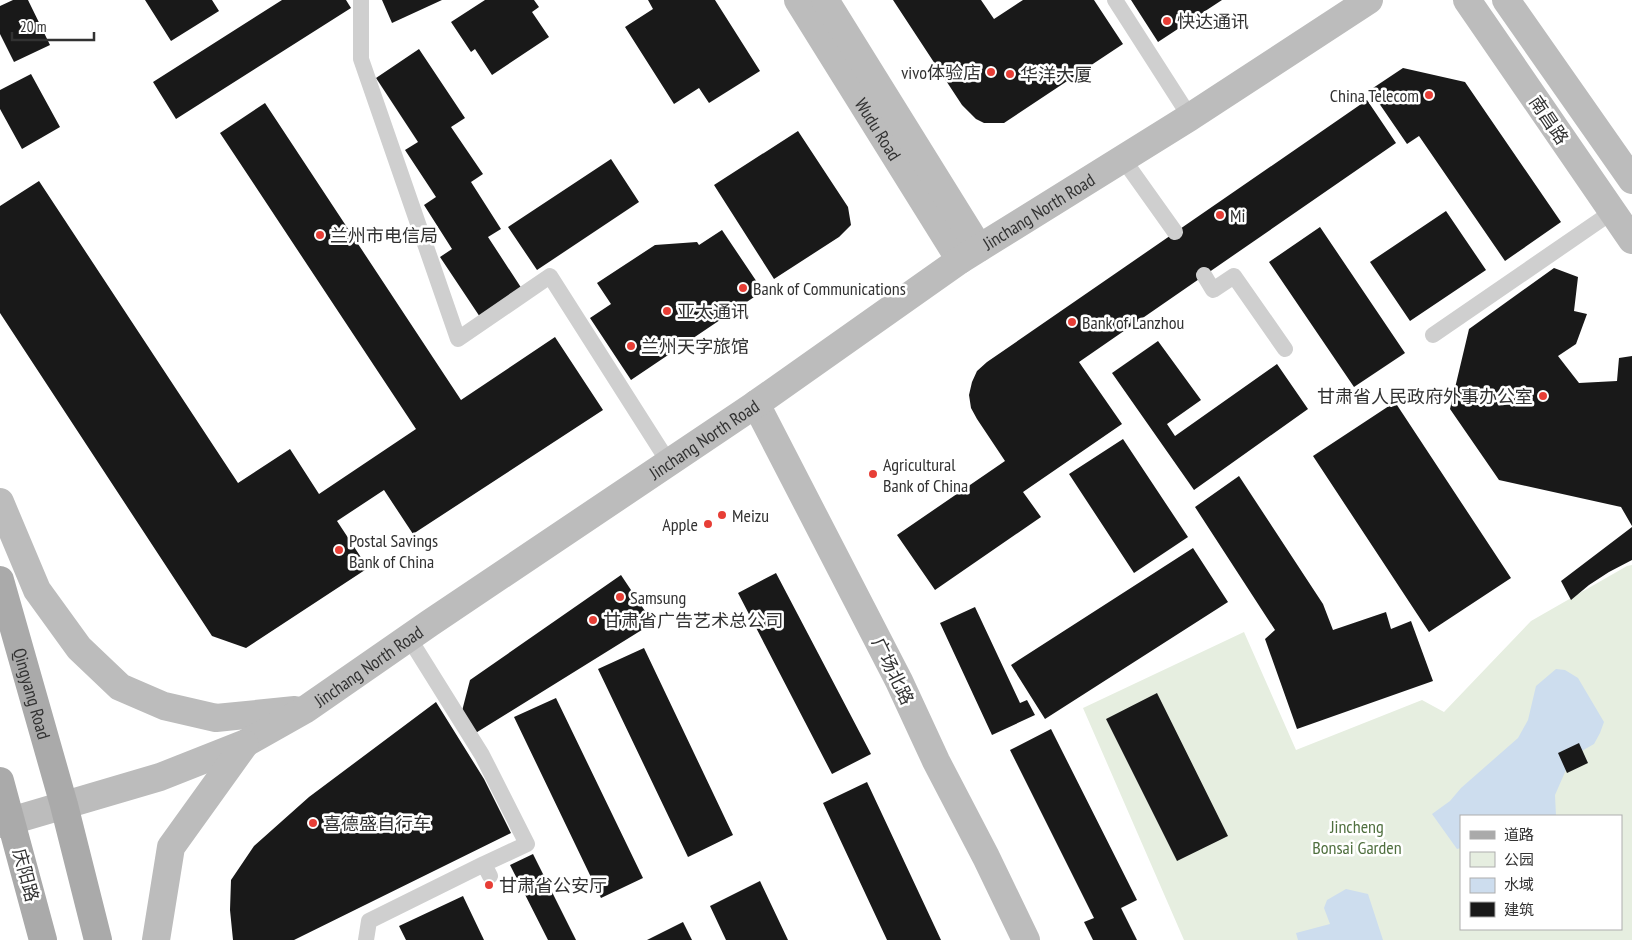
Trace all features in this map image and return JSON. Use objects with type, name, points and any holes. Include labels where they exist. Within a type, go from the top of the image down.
[{"type":"main road","name":"Wudu Road","points":[[798,0],[970,254]]},
{"type":"main road","name":"Wudu Road","points":[[825,0],[970,254]]},
{"type":"main road","name":"Jinchang North Road","points":[[5,823],[160,777],[246,743],[306,709],[756,404],[970,254],[1190,117],[1369,0]]},
{"type":"main road","name":"南昌路","points":[[1467,0],[1632,240]]},
{"type":"main road","name":"南昌路","points":[[1506,0],[1632,180]]},
{"type":"main road","name":"广场北路","points":[[756,404],[899,681],[936,761],[986,857],[1026,940]]},
{"type":"main road","points":[[0,502],[37,590],[79,648],[120,688],[164,706],[216,718],[306,709]]},
{"type":"main road","name":"Qingyang Road","points":[[0,580],[64,805]]},
{"type":"main road","points":[[156,940],[171,847],[246,743]]},
{"type":"main road","name":"庆阳路","points":[[0,781],[5,823],[44,940]]},
{"type":"main road","points":[[64,805],[98,940]]},
{"type":"lane","points":[[361,0],[361,59],[458,339],[550,276],[669,463]]},
{"type":"lane","points":[[1115,0],[1190,117]]},
{"type":"lane","points":[[1123,158],[1175,232]]},
{"type":"lane","points":[[1433,335],[1612,212]]},
{"type":"lane","points":[[1204,275],[1213,290],[1234,276],[1285,349]]},
{"type":"lane","points":[[366,940],[369,922],[487,870],[527,844],[482,755],[409,638]]},
{"type":"green space","name":"Jincheng Bonsai Garden","points":[[1632,565],[1632,940],[1184,940],[1083,708],[1244,632],[1296,750],[1422,700],[1444,712],[1531,621],[1627,566]]},
{"type":"water","points":[[1556,669],[1565,670],[1578,678],[1604,722],[1600,733],[1594,744],[1580,752],[1569,763],[1555,795],[1556,815],[1460,815],[1460,848],[1457,849],[1432,814],[1450,801],[1461,788],[1518,738],[1528,720],[1536,686]]},
{"type":"water","points":[[1346,889],[1368,894],[1383,940],[1298,940],[1296,933],[1330,924],[1324,908],[1327,900]]},
{"type":"building","points":[[13,0],[28,0],[50,45],[14,62],[0,34],[0,6]]},
{"type":"building","points":[[145,0],[212,0],[219,11],[171,41]]},
{"type":"building","points":[[282,0],[346,0],[351,8],[176,119],[153,82]]},
{"type":"building","points":[[382,0],[442,0],[392,23]]},
{"type":"building","points":[[485,0],[534,0],[539,7],[532,12],[549,37],[492,75],[475,49],[471,52],[451,22]]},
{"type":"building","points":[[648,0],[715,0],[760,71],[709,103],[699,88],[674,104],[625,27],[653,9]]},
{"type":"building","name":"华洋大厦","points":[[893,0],[981,0],[994,19],[1023,0],[1094,0],[1123,44],[1004,123],[984,123],[976,119],[962,105]]},
{"type":"building","name":"快达通讯","points":[[1131,0],[1222,0],[1158,42]]},
{"type":"building","points":[[419,49],[465,118],[451,127],[483,174],[471,182],[501,229],[488,237],[522,289],[480,317],[440,257],[452,249],[424,205],[436,197],[405,150],[418,142],[376,78]]},
{"type":"building","points":[[1403,68],[1465,82],[1561,222],[1505,261],[1419,136],[1407,144],[1370,90]]},
{"type":"building","points":[[31,74],[60,127],[22,149],[0,109],[0,90]]},
{"type":"building","points":[[1367,100],[1396,143],[1079,362],[1122,424],[1023,492],[1041,517],[935,590],[897,535],[1005,461],[971,408],[969,395],[977,371],[987,362]]},
{"type":"building","points":[[265,103],[461,400],[555,337],[603,410],[413,534],[384,490],[337,521],[368,568],[246,648],[212,636],[0,313],[0,206],[39,181],[238,483],[290,449],[319,494],[416,429],[220,133]]},
{"type":"building","points":[[798,131],[848,207],[851,225],[839,237],[774,279],[714,185]]},
{"type":"building","points":[[611,159],[639,202],[537,270],[508,227]]},
{"type":"building","points":[[1446,211],[1486,270],[1410,321],[1370,262]]},
{"type":"building","points":[[1320,227],[1405,353],[1354,387],[1269,262]]},
{"type":"building","name":"亚太通讯","points":[[722,230],[763,291],[631,380],[590,318],[611,304],[597,283],[655,245],[697,242],[699,245]]},
{"type":"building","name":"甘肃省人民政府外事办公室","points":[[1554,268],[1578,277],[1574,311],[1587,314],[1576,344],[1558,356],[1579,383],[1617,381],[1619,358],[1632,356],[1632,526],[1621,507],[1499,480],[1450,409],[1469,329]]},
{"type":"building","points":[[1158,341],[1201,400],[1167,424],[1175,436],[1277,364],[1308,409],[1194,490],[1112,373]]},
{"type":"building","points":[[1395,402],[1511,578],[1429,632],[1313,456]]},
{"type":"building","points":[[1123,439],[1188,537],[1134,573],[1069,474]]},
{"type":"building","points":[[1239,476],[1323,604],[1333,630],[1386,612],[1391,629],[1411,621],[1433,681],[1297,729],[1265,639],[1275,630],[1195,507]]},
{"type":"building","points":[[1632,527],[1632,560],[1589,585],[1571,600],[1561,581]]},
{"type":"building","points":[[1193,548],[1228,602],[1045,719],[1011,665]]},
{"type":"building","points":[[776,573],[871,754],[832,774],[738,593]]},
{"type":"building","points":[[621,575],[653,623],[474,734],[462,711],[470,680]]},
{"type":"building","points":[[975,607],[1020,703],[1027,700],[1035,715],[992,735],[940,623]]},
{"type":"building","points":[[644,648],[733,835],[688,857],[598,669]]},
{"type":"building","points":[[1157,693],[1228,836],[1177,861],[1106,719]]},
{"type":"building","points":[[556,698],[643,878],[601,898],[514,717]]},
{"type":"building","points":[[436,702],[484,779],[511,833],[294,940],[233,940],[230,910],[231,880],[254,846],[309,797]]},
{"type":"building","points":[[1051,729],[1137,900],[1121,908],[1137,940],[1093,940],[1084,922],[1094,918],[1010,750]]},
{"type":"building","points":[[1579,743],[1588,763],[1567,773],[1558,753]]},
{"type":"building","points":[[867,782],[941,940],[887,940],[823,803]]},
{"type":"building","points":[[533,854],[576,940],[548,940],[510,865]]},
{"type":"building","points":[[760,881],[788,940],[726,940],[710,906]]},
{"type":"building","points":[[463,896],[484,940],[406,940],[399,926]]},
{"type":"building","points":[[683,922],[692,940],[647,940]]},
{"type":"place","name":"快达通讯","points":[[1167,21]]},
{"type":"place","name":"vivo体验店","points":[[991,72]]},
{"type":"place","name":"华洋大厦","points":[[1010,74]]},
{"type":"place","name":"China Telecom","points":[[1429,95]]},
{"type":"place","name":"Mi","points":[[1220,215]]},
{"type":"place","name":"兰州市电信局","points":[[320,235]]},
{"type":"place","name":"Bank of Communications","points":[[743,288]]},
{"type":"place","name":"亚太通讯","points":[[667,311]]},
{"type":"place","name":"Bank of Lanzhou","points":[[1072,322]]},
{"type":"place","name":"兰州天字旅馆","points":[[631,346]]},
{"type":"place","name":"甘肃省人民政府外事办公室","points":[[1543,396]]},
{"type":"place","name":"Agricultural Bank of China","points":[[873,474]]},
{"type":"place","name":"Meizu","points":[[722,515]]},
{"type":"place","name":"Apple","points":[[708,524]]},
{"type":"place","name":"Postal Savings Bank of China","points":[[339,550]]},
{"type":"place","name":"Samsung","points":[[620,597]]},
{"type":"place","name":"甘肃省广告艺术总公司","points":[[593,620]]},
{"type":"place","name":"喜德盛自行车","points":[[313,823]]},
{"type":"place","name":"甘肃省公安厅","points":[[489,885]]}]
